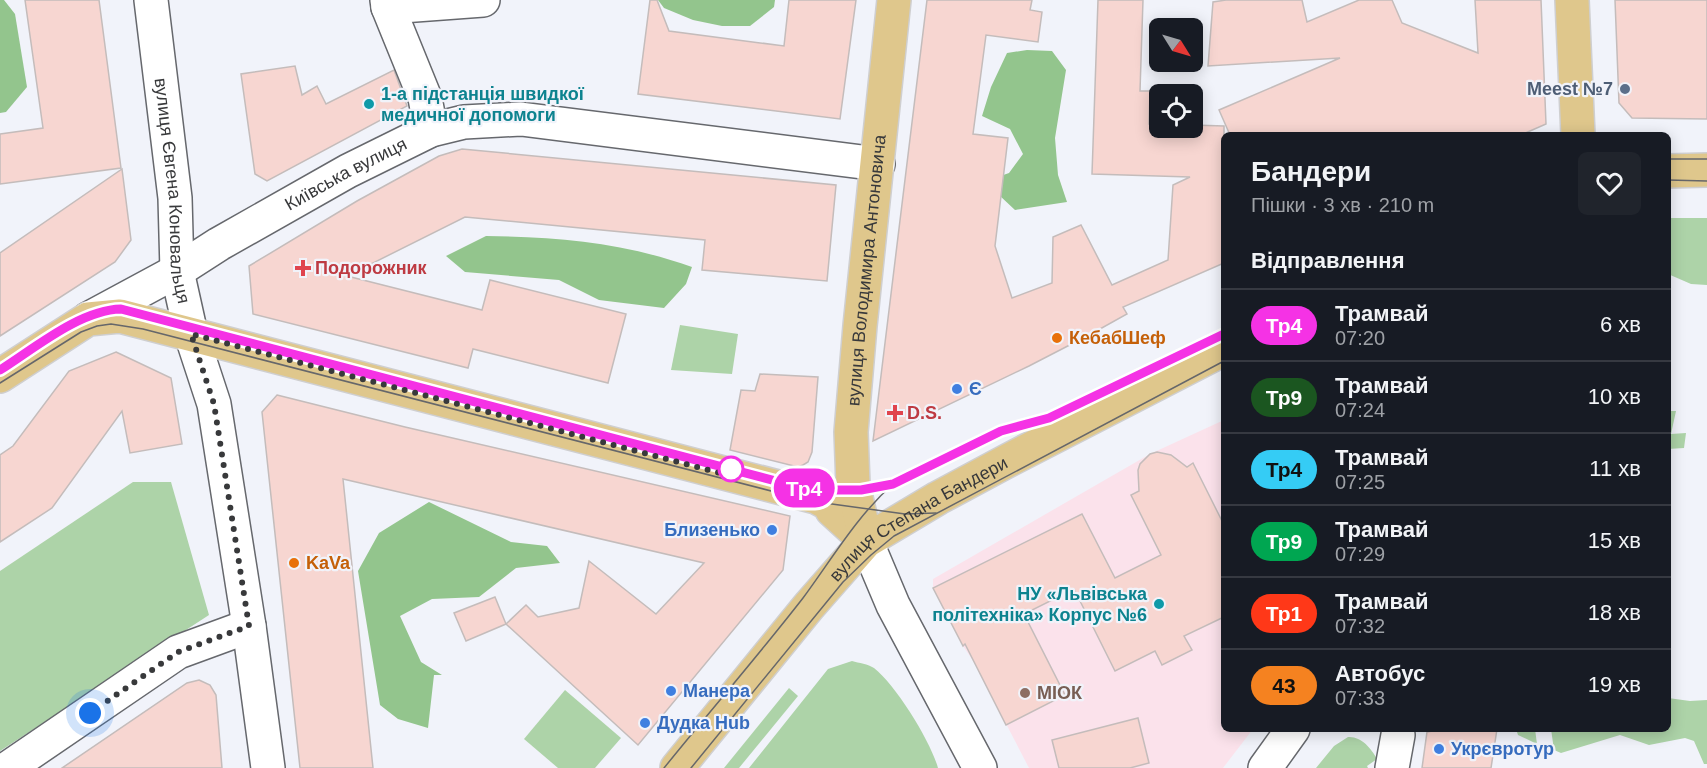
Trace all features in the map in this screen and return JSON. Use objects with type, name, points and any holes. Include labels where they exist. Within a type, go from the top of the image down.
[{"type":"main road","name":"вулиця Володимира Антоновича","points":[[866,541],[853,485],[851,432],[894,0]]},
{"type":"main road","points":[[1572,0],[1578,132]]},
{"type":"main road","points":[[1671,171],[1707,170]]},
{"type":"main road","name":"Київська вулиця","points":[[0,376],[88,319],[120,316],[816,497],[829,504],[832,510],[866,541]]},
{"type":"main road","name":"вулиця Степана Бандери","points":[[677,768],[809,606],[866,541],[998,465],[1221,351]]},
{"type":"street","name":"вулиця Євгена Коновальця","points":[[151,0],[176,198],[177,271],[191,334],[214,404],[249,626],[268,768]]},
{"type":"street","points":[[431,130],[425,98],[387,3],[483,0]]},
{"type":"street","name":"Київська вулиця","points":[[88,319],[177,271],[219,244],[348,171],[431,130],[464,122],[520,119],[878,164]]},
{"type":"street","points":[[866,541],[893,605],[980,768]]},
{"type":"street","points":[[8,768],[178,652],[249,626]]},
{"type":"street","points":[[1265,768],[1291,732]]},
{"type":"street","points":[[1392,768],[1398,735]]},
{"type":"shaded area","points":[[1221,421],[1221,732],[1251,732],[1223,768],[1029,768],[933,588],[933,579],[1150,454]]},
{"type":"green space","points":[[0,0],[4,0],[15,14],[27,87],[6,112],[0,113]]},
{"type":"green space","points":[[658,0],[775,0],[774,7],[750,26],[722,26],[693,20],[664,8]]},
{"type":"green space","points":[[1027,50],[1052,51],[1066,70],[1055,138],[1058,175],[1067,202],[1015,210],[999,195],[992,179],[1009,173],[1023,154],[1010,129],[982,116],[991,87],[1007,53]]},
{"type":"green space","points":[[1671,218],[1707,218],[1707,285],[1691,284],[1671,275]]},
{"type":"green space","points":[[486,236],[565,240],[615,246],[692,267],[686,284],[664,308],[599,300],[559,280],[465,272],[446,256]]},
{"type":"green space","points":[[680,325],[738,334],[732,374],[671,370]]},
{"type":"green space","points":[[1671,411],[1676,411],[1671,434]]},
{"type":"green space","points":[[1686,433],[1684,448],[1671,449],[1671,434]]},
{"type":"green space","points":[[133,482],[171,482],[209,615],[0,751],[0,571]]},
{"type":"green space","points":[[429,502],[511,542],[547,546],[560,563],[516,568],[479,597],[432,599],[400,616],[421,662],[442,675],[434,675],[428,728],[398,719],[380,705],[358,571],[379,533]]},
{"type":"green space","points":[[852,661],[874,668],[892,687],[920,729],[938,768],[749,768],[828,669]]},
{"type":"green space","points":[[789,688],[798,696],[739,768],[724,768]]},
{"type":"green space","points":[[565,690],[621,738],[595,768],[558,768],[524,739]]},
{"type":"green space","points":[[1671,698],[1707,700],[1707,764],[1704,764],[1694,741],[1685,738],[1649,745],[1620,735],[1561,753],[1554,750],[1551,732],[1671,732]]},
{"type":"green space","points":[[1517,732],[1535,732],[1537,744],[1518,735]]},
{"type":"green space","points":[[1348,737],[1357,738],[1365,744],[1377,759],[1367,766],[1368,768],[1316,768],[1334,746]]},
{"type":"building","points":[[25,0],[99,0],[121,168],[0,184],[0,134],[43,128]]},
{"type":"building","points":[[650,0],[657,0],[669,31],[784,46],[789,0],[856,0],[840,119],[638,94]]},
{"type":"building","points":[[927,0],[1032,0],[1030,10],[1042,12],[1038,42],[986,35],[973,134],[1008,138],[995,246],[1012,298],[1052,283],[1053,237],[1081,225],[1112,285],[1168,260],[1173,185],[1190,177],[1092,174],[1098,0],[1143,0],[1140,91],[1149,91],[1149,138],[1203,138],[1203,125],[1224,126],[1224,132],[1221,132],[1221,264],[1123,307],[1127,314],[1029,366],[873,441]]},
{"type":"building","points":[[1302,0],[1307,22],[1359,0],[1392,0],[1402,23],[1478,53],[1475,0],[1541,0],[1546,124],[1528,132],[1229,132],[1219,110],[1340,58],[1208,66],[1213,2]]},
{"type":"building","points":[[1615,0],[1707,0],[1707,119],[1632,118],[1619,103]]},
{"type":"building","points":[[295,66],[302,95],[317,86],[326,104],[394,70],[407,106],[267,181],[255,174],[241,74]]},
{"type":"building","points":[[462,149],[836,185],[827,281],[702,270],[705,240],[465,217],[347,276],[482,310],[490,280],[626,314],[608,383],[473,349],[468,368],[253,314],[249,266],[357,201],[439,156]]},
{"type":"building","points":[[122,169],[131,240],[115,262],[0,336],[0,253]]},
{"type":"building","points":[[116,352],[171,378],[182,444],[130,453],[122,411],[52,508],[0,542],[0,455],[13,446],[69,371]]},
{"type":"building","points":[[760,374],[818,377],[812,452],[808,462],[803,465],[798,467],[730,450],[741,390],[755,391]]},
{"type":"building","points":[[277,395],[790,516],[783,570],[638,745],[506,624],[526,605],[538,617],[579,608],[589,561],[656,614],[704,563],[343,479],[373,768],[300,768],[262,412]]},
{"type":"building","name":"НУ «Львівська політехніка» Корпус №6","points":[[1157,452],[1171,455],[1187,467],[1193,463],[1221,519],[1221,618],[1184,636],[1192,650],[1162,665],[1155,651],[1115,671],[1074,589],[1024,614],[1065,695],[1006,725],[965,644],[963,646],[933,588],[1082,514],[1115,578],[1161,555],[1131,495],[1139,491],[1138,470],[1140,464],[1150,454]]},
{"type":"building","points":[[495,597],[506,624],[466,641],[454,613]]},
{"type":"building","points":[[199,680],[210,685],[216,695],[222,768],[62,768],[187,683]]},
{"type":"building","points":[[1138,718],[1149,763],[1130,768],[1059,768],[1052,740]]},
{"type":"building","points":[[1427,732],[1497,732],[1491,768],[1422,768]]},
{"type":"tram line","points":[[1671,159],[1707,159]]},
{"type":"tram line","points":[[1671,180],[1707,181]]},
{"type":"tram line","points":[[0,370],[85,316],[105,309],[121,309],[810,490],[861,490],[893,484],[1001,431],[1049,418],[1221,335]]},
{"type":"tram line","name":"Тр4","points":[[0,370],[85,316],[105,309],[121,309],[189,325],[810,490],[832,491],[861,490],[893,484],[1001,431],[1049,418],[1221,335]]},
{"type":"tram line","points":[[0,383],[81,332],[111,324],[143,329],[810,501],[905,514],[936,513]]},
{"type":"tram line","points":[[691,768],[843,582],[894,536],[1221,363]]},
{"type":"tram line","points":[[664,768],[786,620],[867,510],[893,484]]},
{"type":"place","name":"Meest №7","points":[[1625,89]]},
{"type":"place","name":"1-а підстанція швидкої медичної допомоги","points":[[369,104]]},
{"type":"place","name":"Подорожник","points":[[303,268]]},
{"type":"place","name":"КебабШеф","points":[[1057,338]]},
{"type":"place","name":"Є","points":[[957,389]]},
{"type":"place","name":"D.S.","points":[[895,413]]},
{"type":"place","name":"Близенько","points":[[772,530]]},
{"type":"place","name":"KaVa","points":[[294,563]]},
{"type":"place","name":"НУ «Львівська політехніка» Корпус №6","points":[[1159,604]]},
{"type":"place","name":"Манера","points":[[671,691]]},
{"type":"place","name":"МІОК","points":[[1025,693]]},
{"type":"place","name":"Дудка Hub","points":[[645,723]]},
{"type":"place","name":"Укрєвротур","points":[[1439,749]]},
{"type":"route","points":[[90,713],[178,652],[249,626],[214,404],[191,334],[728,475],[731,469]]}]
